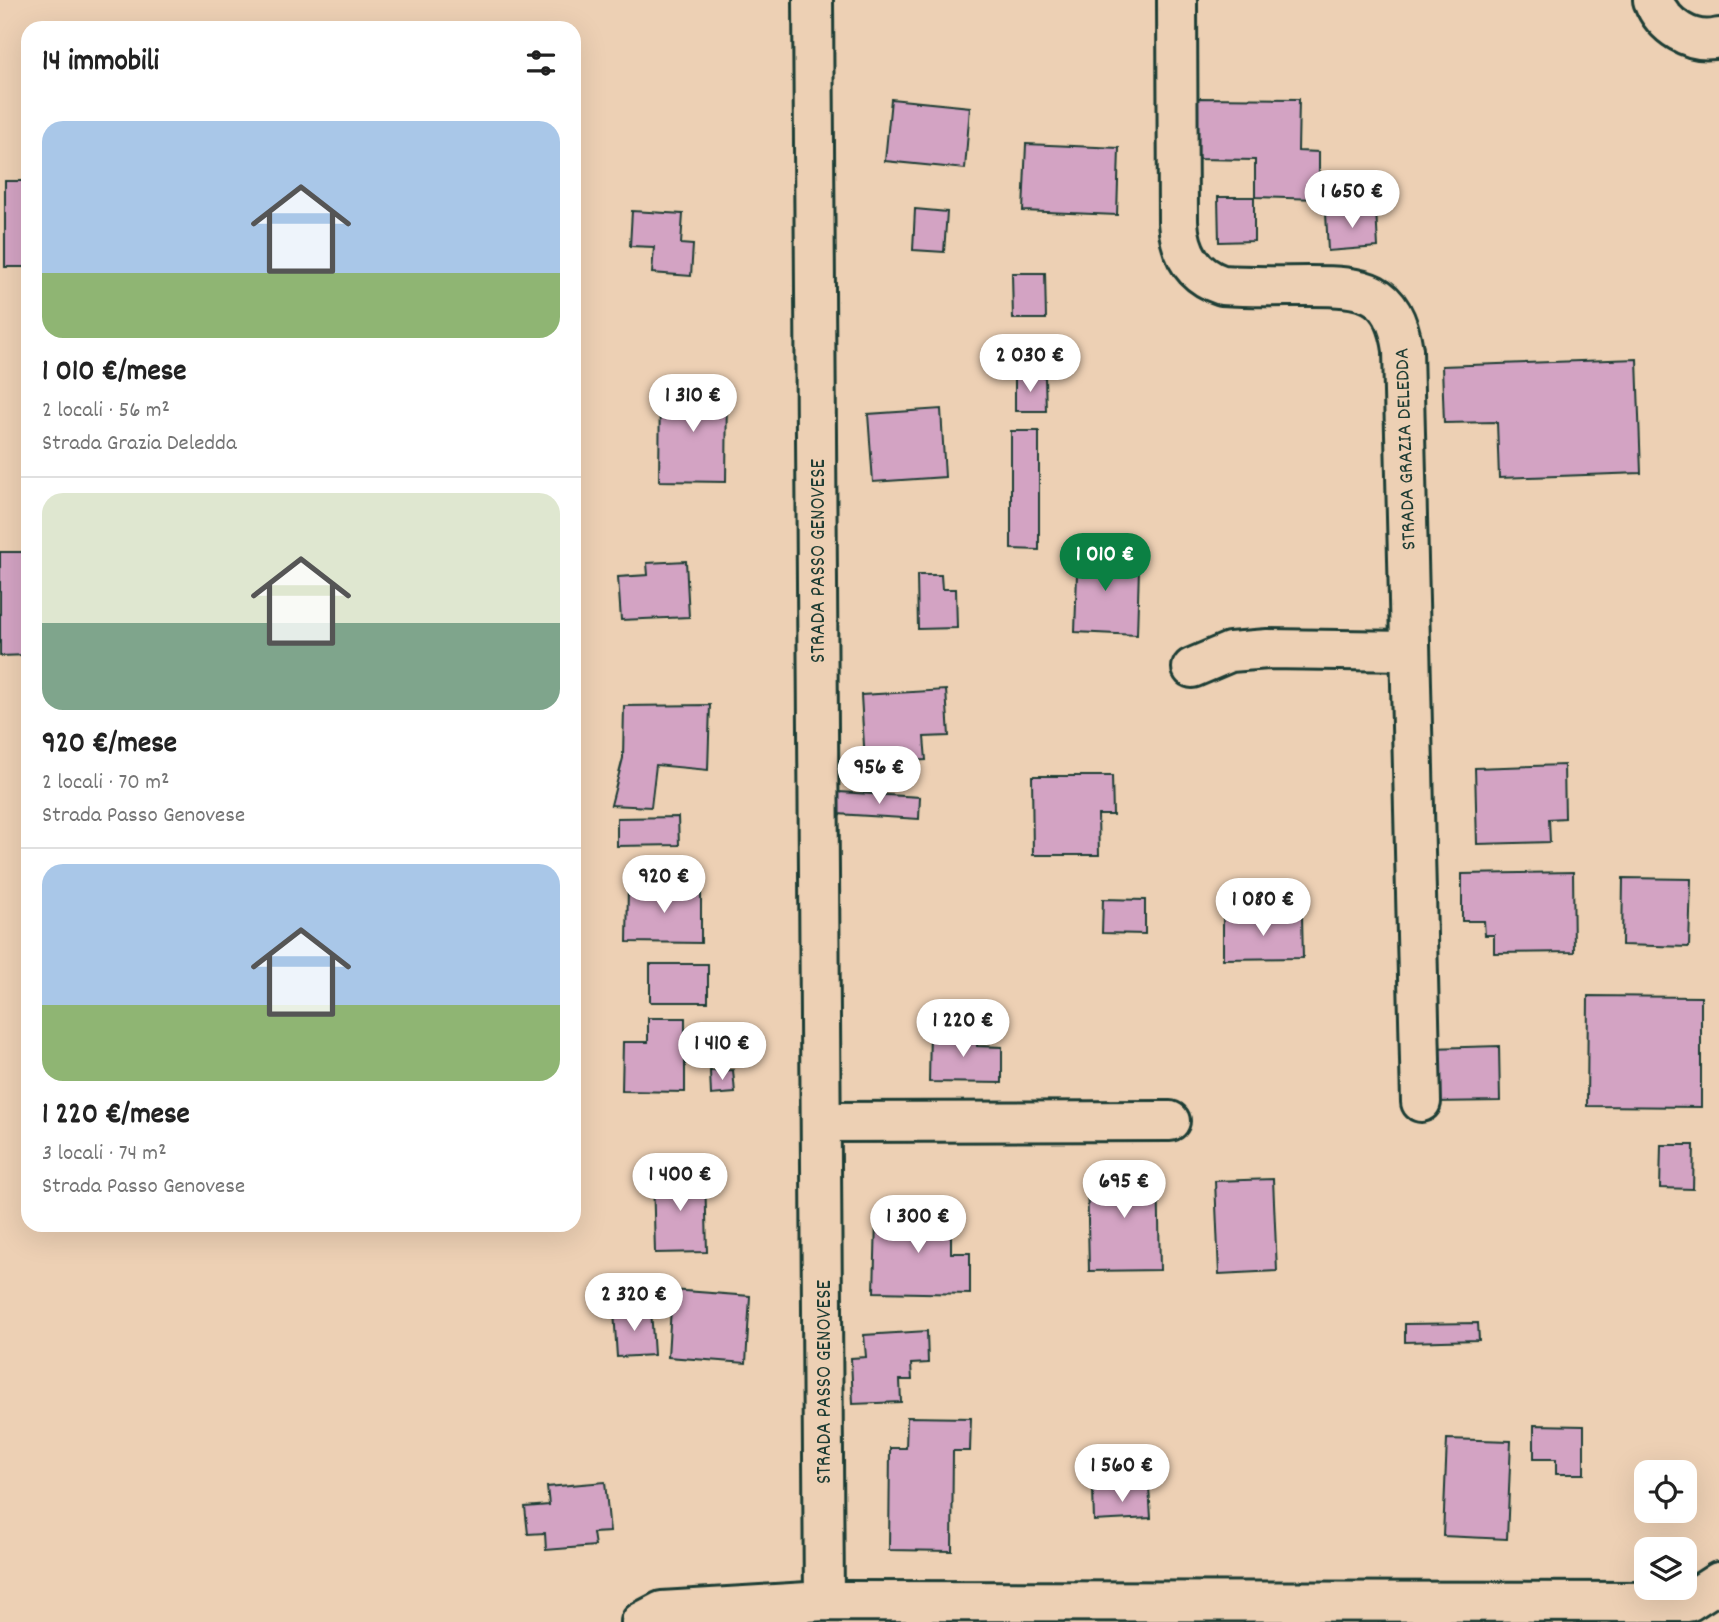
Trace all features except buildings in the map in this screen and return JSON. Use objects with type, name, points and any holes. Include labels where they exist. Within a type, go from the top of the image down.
[{"type":"street","name":"STRADA PASSO GENOVESE","points":[[813,0],[824,1601]]},
{"type":"street","name":"STRADA GRAZIA DELEDDA","points":[[1177,0],[1178,222],[1181,248],[1188,259],[1203,276],[1222,285],[1359,288],[1380,299],[1388,307],[1399,328],[1403,350],[1421,1102]]},
{"type":"street","points":[[1652,1],[1665,20],[1679,32],[1712,46]]},
{"type":"street","points":[[1192,668],[1230,652],[1268,649],[1410,651]]},
{"type":"street","points":[[821,1122],[1170,1121]]},
{"type":"street","points":[[641,1622],[662,1611],[824,1601],[1698,1602]]}]
